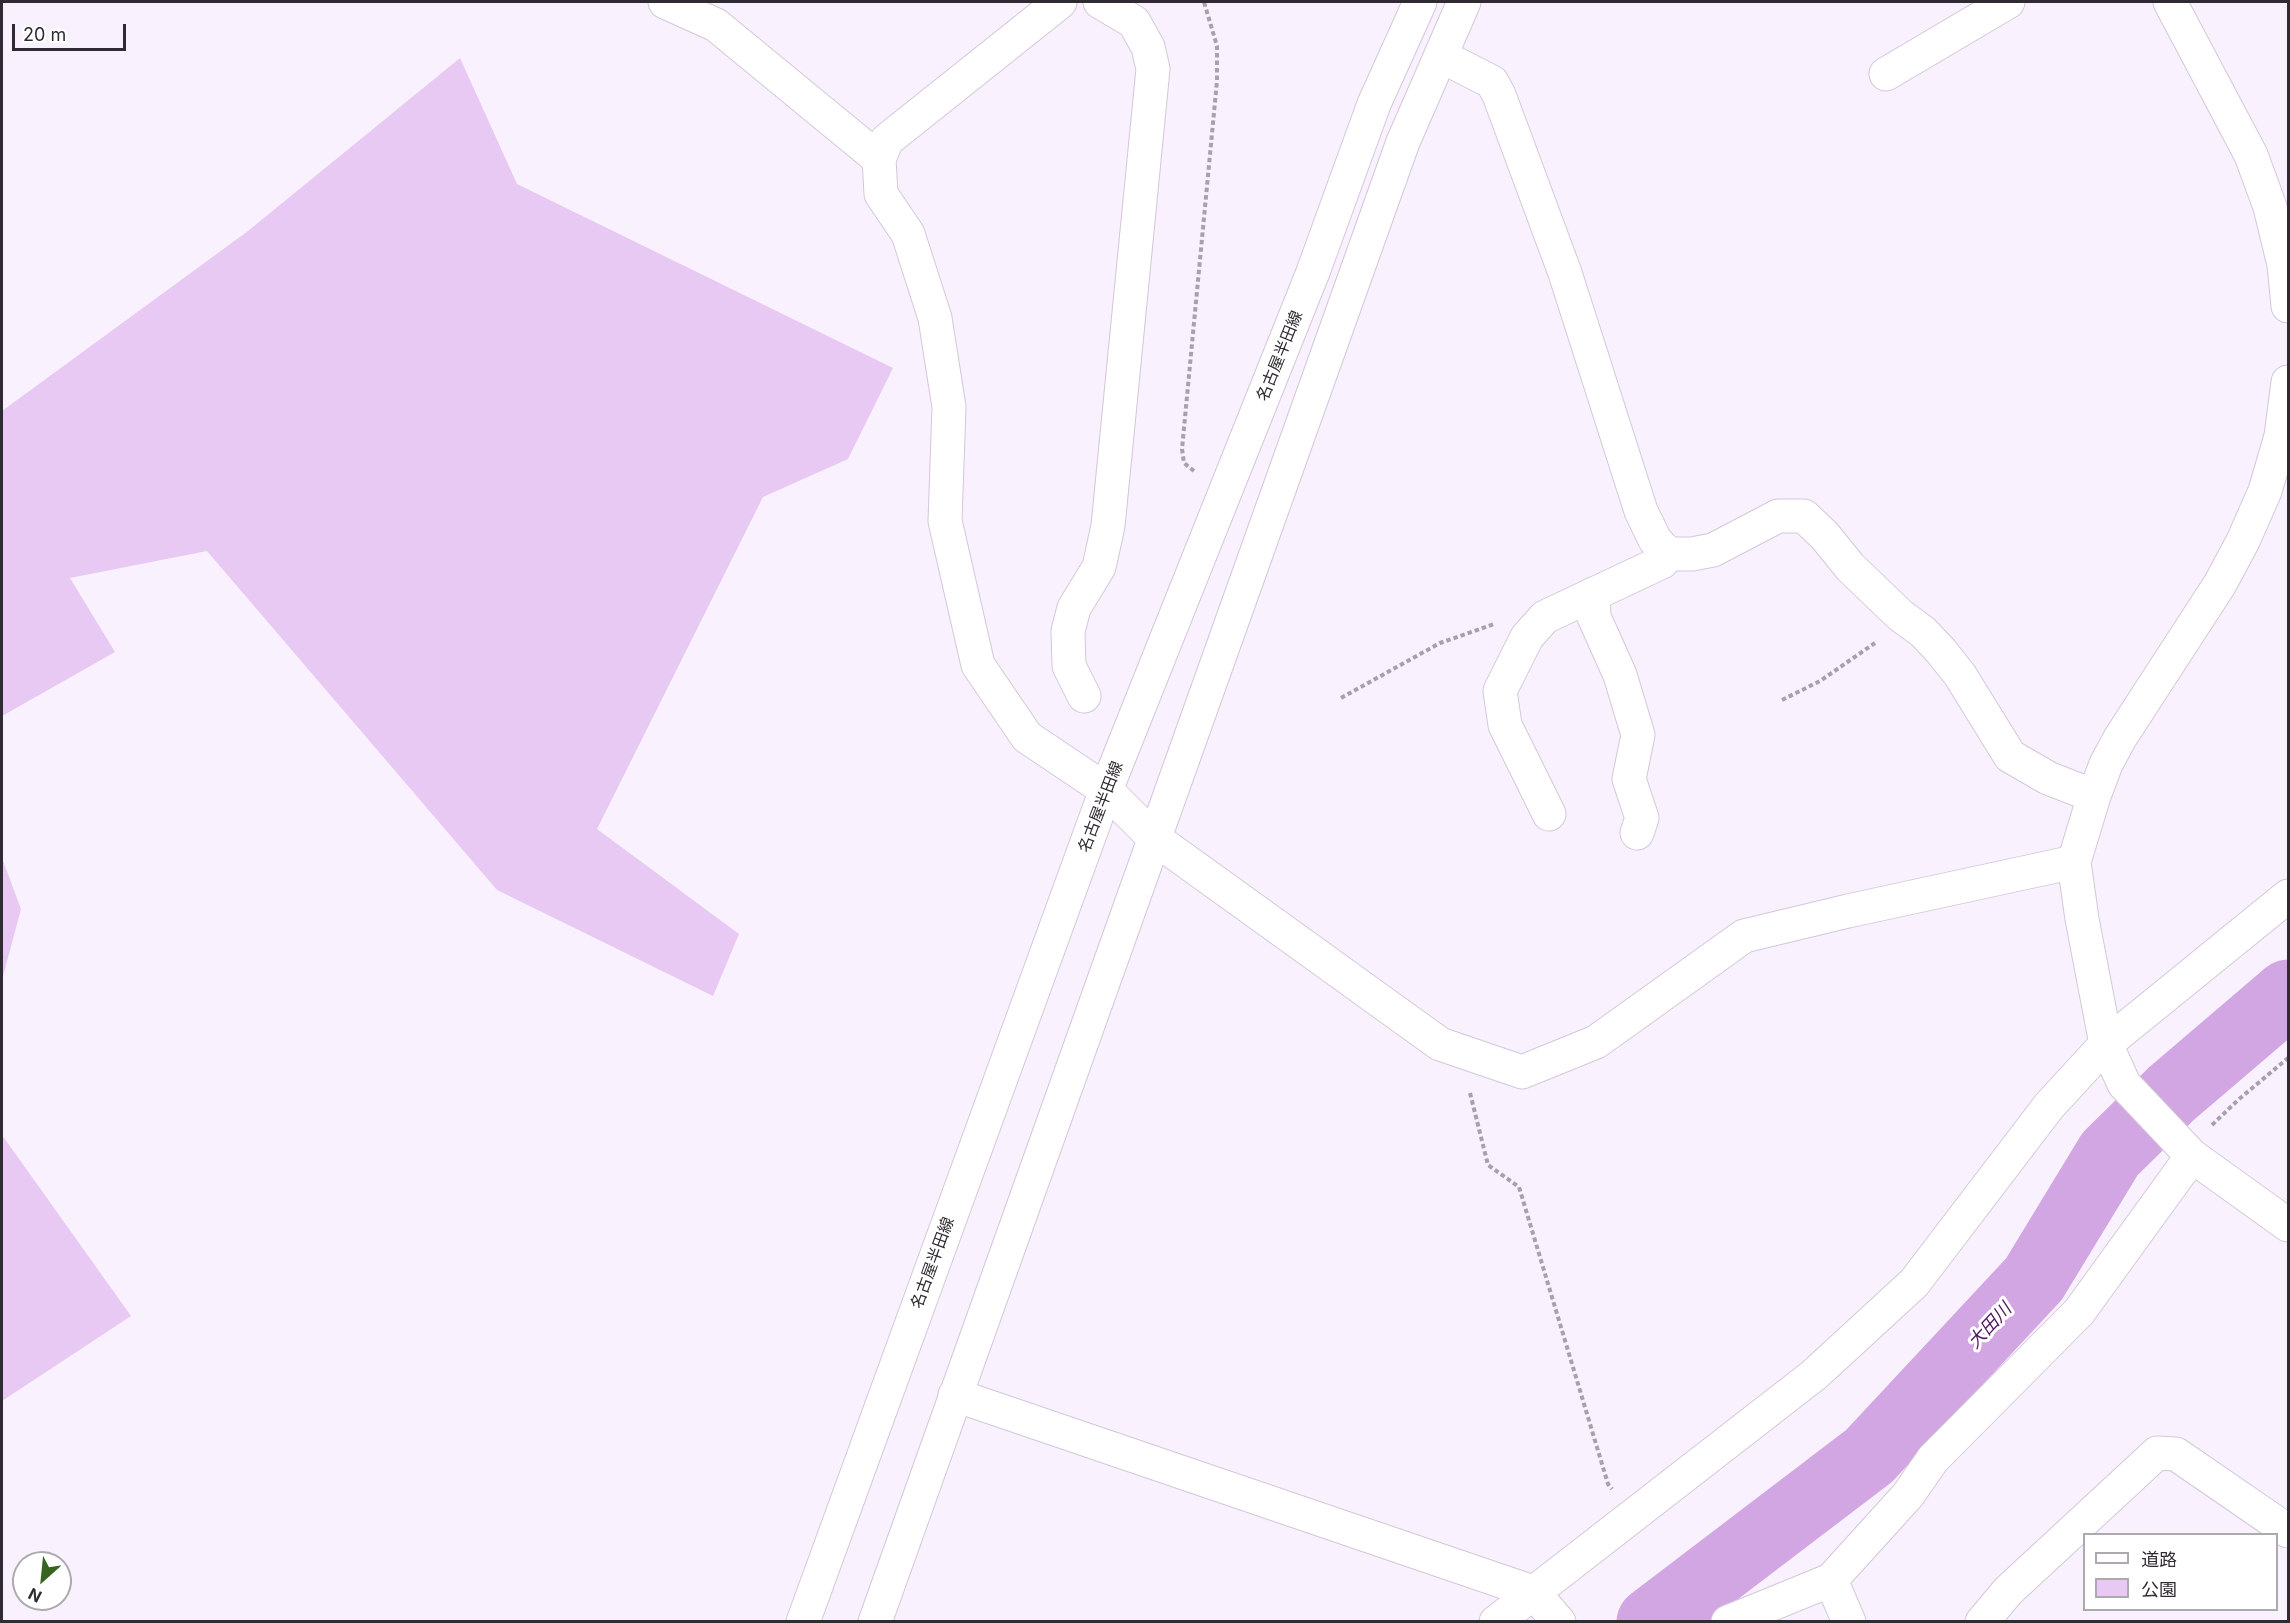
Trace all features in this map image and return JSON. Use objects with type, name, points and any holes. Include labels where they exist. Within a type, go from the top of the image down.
[{"type":"street","points":[[665,2],[716,25],[879,159]]},
{"type":"street","points":[[1060,2],[887,140],[879,159],[881,194],[908,234],[935,318],[950,407],[945,520],[978,665],[1027,738],[1106,790],[1154,838],[1440,1044],[1522,1072],[1596,1042],[1744,936],[2074,862]]},
{"type":"street","points":[[1084,696],[1070,666],[1068,631],[1074,608],[1099,567],[1108,526],[1153,69],[1148,47],[1134,22],[1100,2]]},
{"type":"street","name":"名古屋半田線","points":[[803,1622],[1106,790],[1313,272],[1374,104],[1420,2]]},
{"type":"street","points":[[875,1622],[1402,142],[1464,2]]},
{"type":"street","points":[[1886,74],[2008,2]]},
{"type":"street","points":[[2170,2],[2251,154],[2270,207],[2284,265],[2289,306]]},
{"type":"street","points":[[1441,56],[1492,82],[1499,94],[1565,273],[1641,511],[1654,540],[1668,554],[1692,554],[1713,550],[1778,516],[1803,516],[1825,536],[1850,567],[1900,615],[1923,632],[1960,675],[2010,756],[2048,778],[2094,796]]},
{"type":"street","points":[[2289,382],[2281,436],[2265,491],[2243,541],[2220,584],[2120,738],[2106,764],[2074,862],[2082,919],[2106,1044],[2124,1084],[2187,1151],[2289,1225]]},
{"type":"street","points":[[1549,814],[1505,725],[1500,691],[1527,637],[1545,617],[1662,562],[1668,554]]},
{"type":"street","points":[[1593,594],[1594,616],[1620,675],[1638,735],[1629,779],[1642,818],[1637,833]]},
{"type":"street","points":[[1496,1622],[1814,1375],[1914,1282],[2049,1106],[2106,1044],[2289,896]]},
{"type":"street","points":[[1728,1622],[1831,1580],[1908,1495],[1933,1459],[2079,1312],[2187,1151]]},
{"type":"street","points":[[955,1395],[1533,1592],[1559,1622]]},
{"type":"street","points":[[1982,1622],[2008,1591],[2157,1453],[2176,1454],[2289,1531]]},
{"type":"street","points":[[1831,1580],[1850,1622]]},
{"type":"path","points":[[1204,2],[1217,46],[1217,81],[1182,449],[1184,463],[1228,486]]},
{"type":"path","points":[[1782,700],[1820,681],[1875,643],[1900,615]]},
{"type":"path","points":[[1341,698],[1440,643],[1512,617],[1537,625]]},
{"type":"path","points":[[1480,1058],[1469,1089],[1488,1165],[1519,1187],[1608,1484],[1633,1515]]},
{"type":"path","points":[[2187,1151],[2238,1100],[2289,1058]]},
{"type":"green space","points":[[460,58],[517,184],[893,368],[848,459],[763,497],[597,829],[739,934],[713,996],[497,890],[207,551],[70,578],[115,652],[2,716],[2,411],[248,231]]},
{"type":"green space","points":[[2,858],[21,909],[2,980]]},
{"type":"green space","points":[[2,1135],[131,1316],[2,1401]]},
{"type":"waterway","name":"大田川","points":[[1651,1622],[1869,1456],[2034,1279],[2110,1154],[2171,1094],[2288,994]]}]
